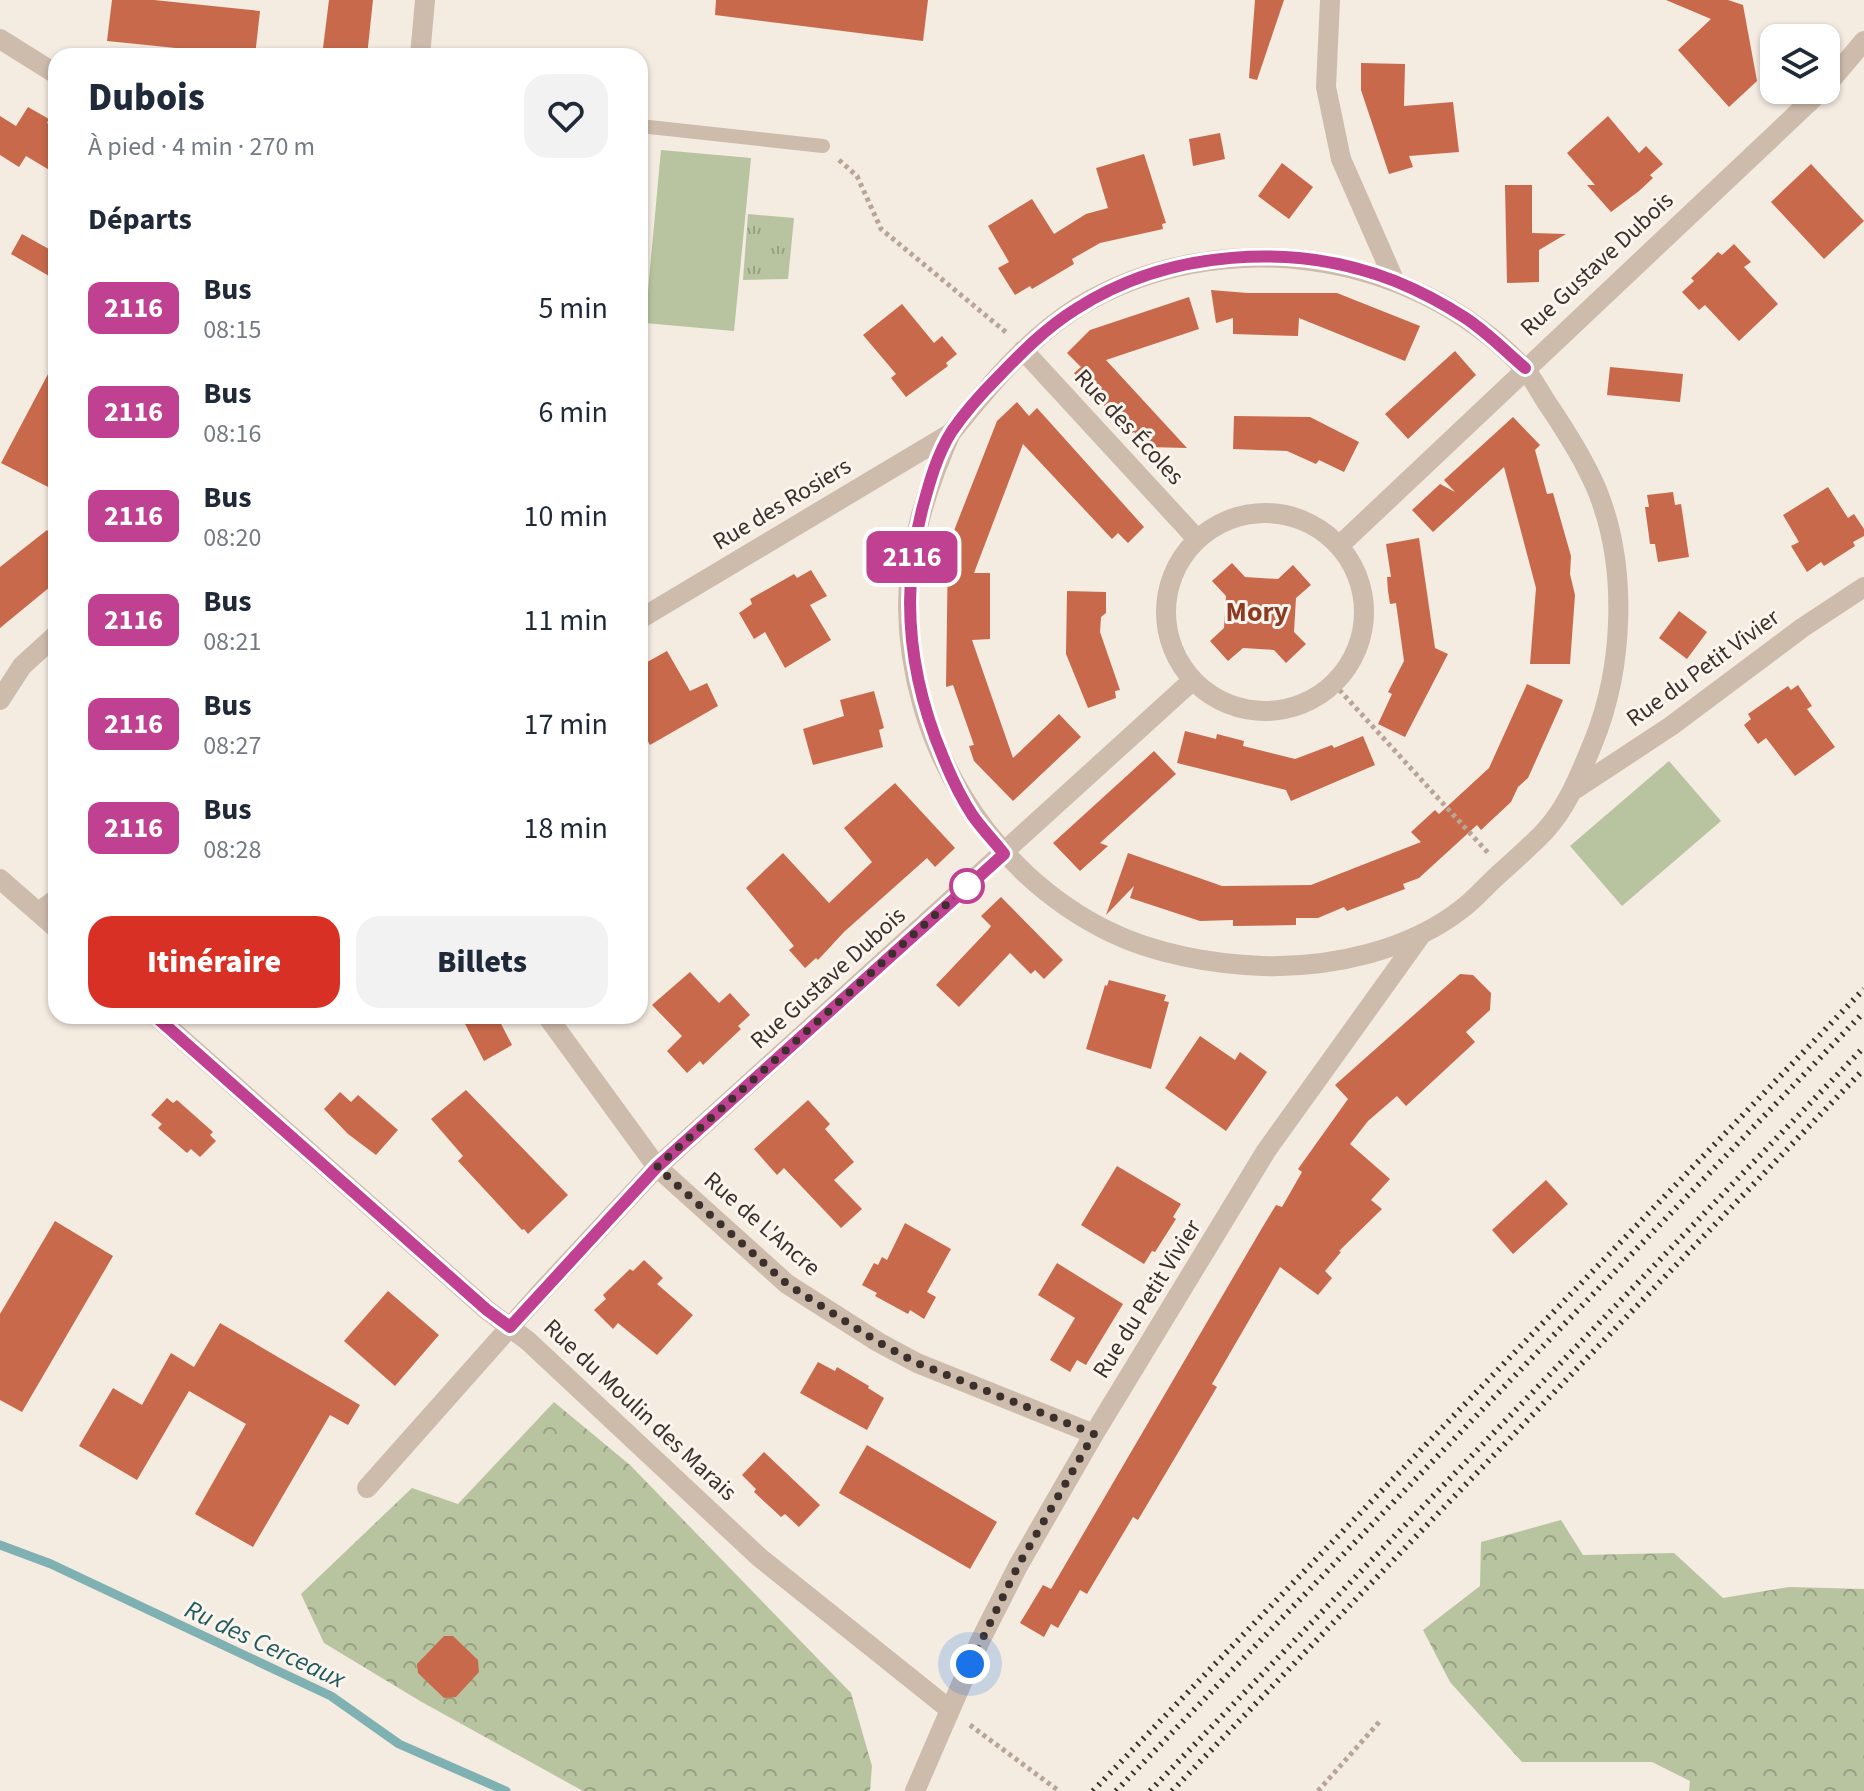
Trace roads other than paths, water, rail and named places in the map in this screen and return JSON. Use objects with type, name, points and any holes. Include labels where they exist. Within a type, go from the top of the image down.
[{"type":"street","points":[[421,48],[425,0]]},
{"type":"street","points":[[1330,0],[1326,87],[1341,159],[1395,282]]},
{"type":"street","points":[[0,39],[48,69]]},
{"type":"street","name":"Rue Gustave Dubois","points":[[1840,69],[1864,41]]},
{"type":"street","name":"Rue Gustave Dubois","points":[[1340,545],[1807,104]]},
{"type":"street","points":[[1228,257],[1285,258],[1341,265],[1395,282],[1465,317],[1525,368],[1584,460],[1604,508],[1615,569],[1617,618],[1611,677],[1598,729],[1574,790],[1547,829],[1463,908],[1421,935],[1348,958],[1288,967],[1240,965],[1195,958],[1113,934],[1071,910],[1004,854],[973,816],[929,726],[910,640],[908,600],[917,531],[930,480],[951,433],[1023,350],[1075,309],[1118,287],[1172,268],[1228,257]]},
{"type":"street","name":"Rue des Écoles","points":[[1023,350],[1197,539]]},
{"type":"street","name":"Rue des Rosiers","points":[[648,614],[951,433]]},
{"type":"street","points":[[1254,512],[1285,514],[1315,525],[1340,545],[1357,571],[1365,600],[1363,631],[1353,660],[1334,684],[1313,699],[1289,708],[1263,711],[1237,707],[1213,697],[1193,680],[1175,654],[1166,624],[1167,593],[1178,564],[1197,539],[1223,521],[1254,512]]},
{"type":"street","name":"Rue du Petit Vivier","points":[[1574,790],[1671,726],[1802,628],[1864,587]]},
{"type":"street","points":[[0,700],[22,666],[48,642]]},
{"type":"street","name":"Rue Gustave Dubois","points":[[367,1488],[657,1167],[1193,680]]},
{"type":"street","points":[[0,879],[48,920]]},
{"type":"street","points":[[39,912],[48,905]]},
{"type":"street","name":"Rue du Petit Vivier","points":[[915,1791],[980,1641],[1018,1566],[1094,1434],[1266,1151],[1421,935]]},
{"type":"street","name":"Rue du Moulin des Marais","points":[[165,1024],[487,1310],[528,1341],[759,1557],[949,1709]]},
{"type":"street","name":"Rue de L'Ancre","points":[[553,1024],[657,1167],[787,1284],[917,1363],[1094,1434]]},
{"type":"lane","points":[[648,127],[823,146]]},
{"type":"waterway","name":"Ru des Cerceaux","points":[[0,1545],[51,1564],[331,1696],[399,1744],[506,1791]]},
{"type":"railway","points":[[1093,1791],[1864,989]]},
{"type":"railway","points":[[1116,1791],[1864,1012]]},
{"type":"railway","points":[[1150,1791],[1864,1047]]},
{"type":"railway","points":[[1172,1791],[1864,1069]]},
{"type":"district","name":"Mory","points":[[1257,612]]}]
